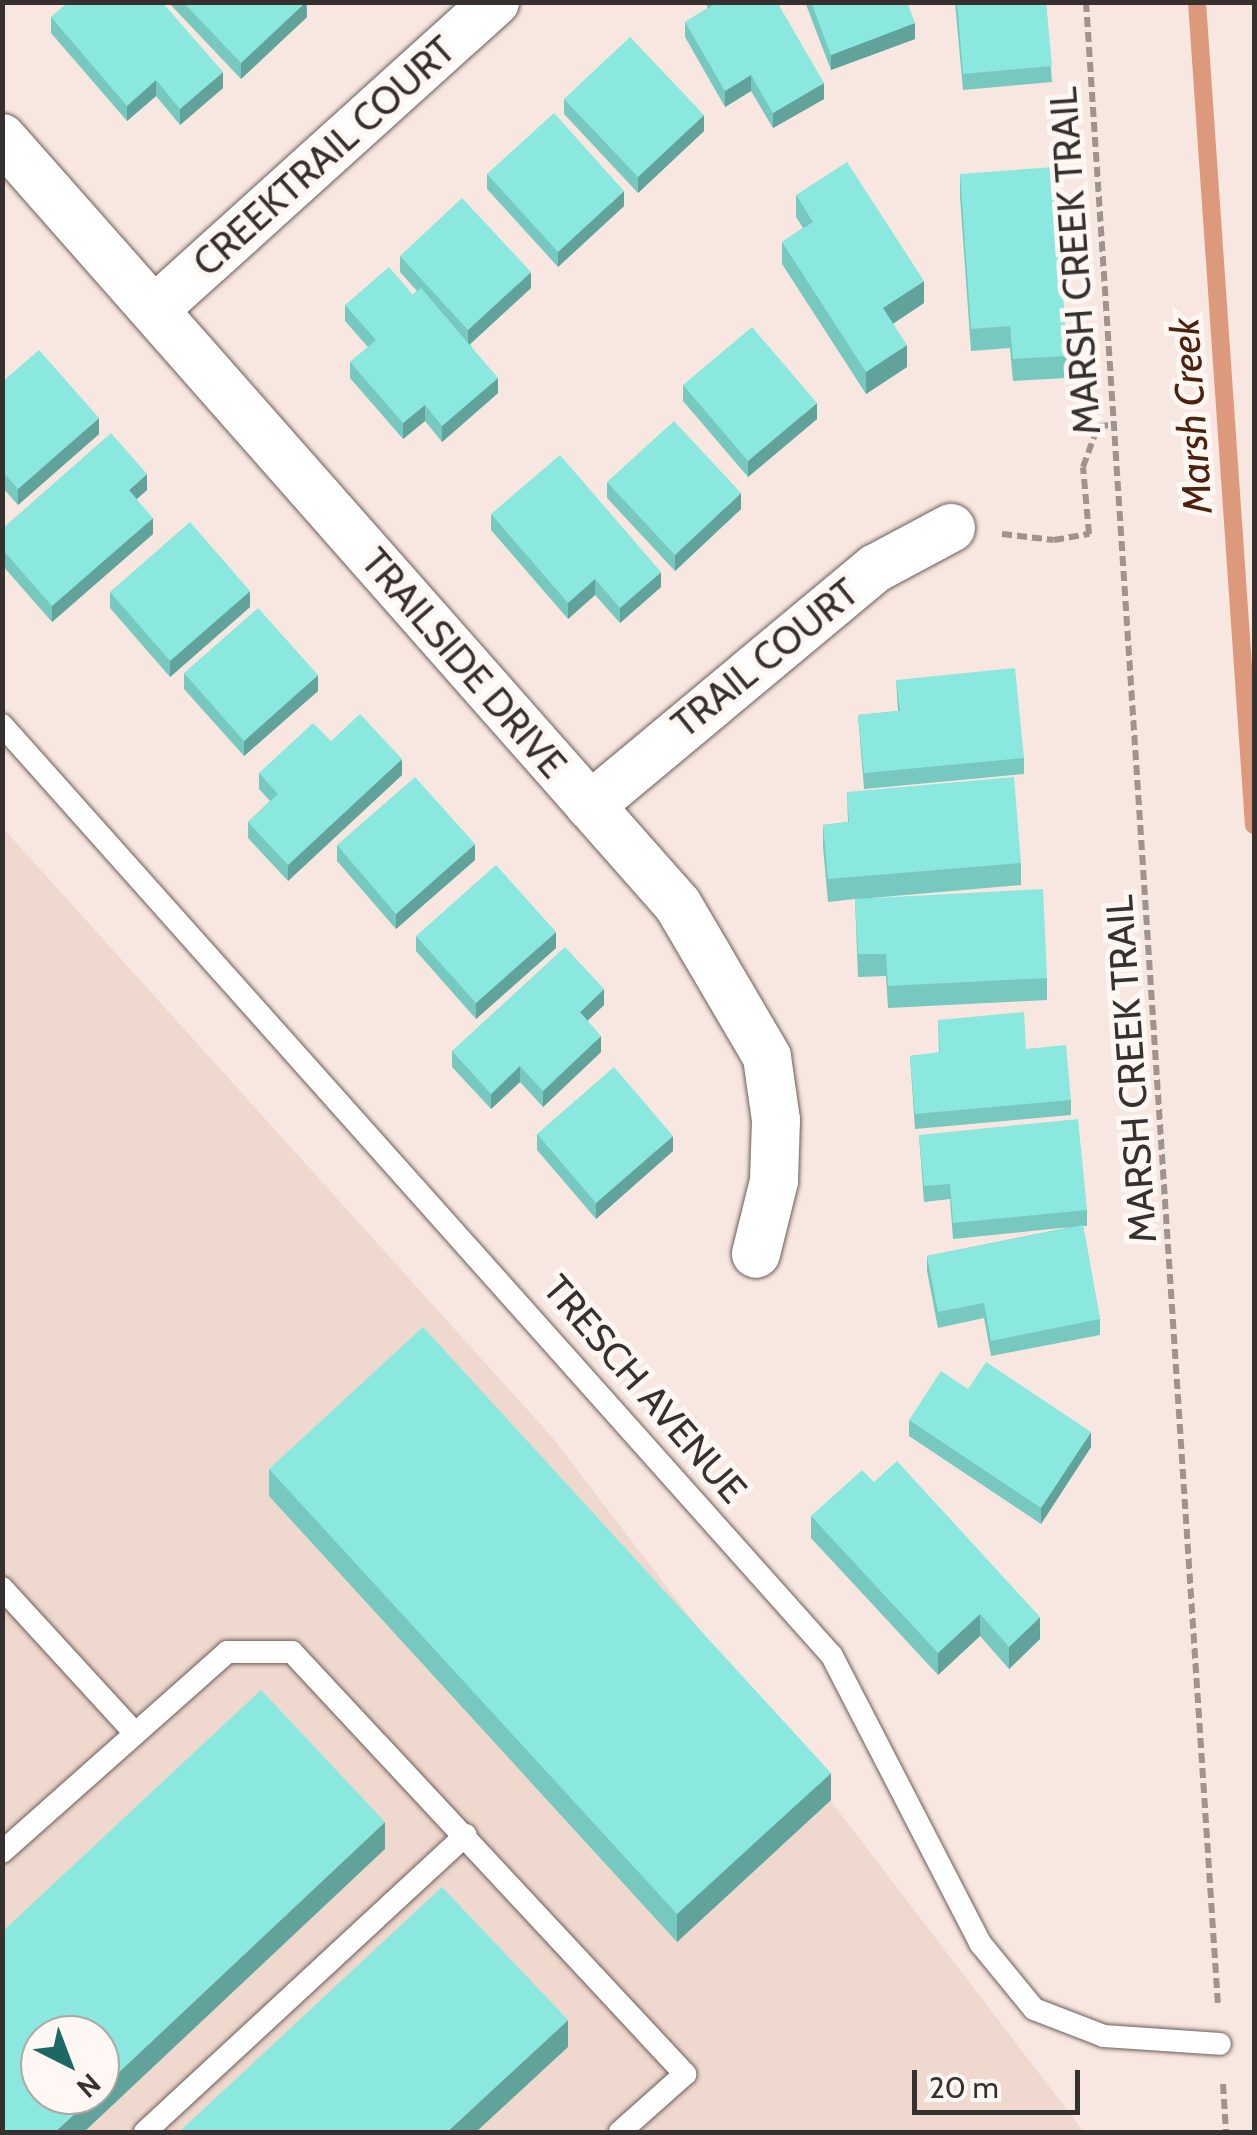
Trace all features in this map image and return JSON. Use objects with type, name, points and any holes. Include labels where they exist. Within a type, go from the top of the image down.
[{"type":"street","name":"CREEKTRAIL COURT","points":[[154,310],[495,2]]},
{"type":"street","name":"TRAILSIDE DRIVE","points":[[2,138],[678,905],[766,1058],[776,1120],[774,1181],[756,1254]]},
{"type":"street","name":"TRAIL COURT","points":[[590,806],[876,568],[951,528]]},
{"type":"lane","name":"TRESCH AVENUE","points":[[2,725],[832,1656],[980,1943],[1034,2008],[1104,2036],[1220,2044]]},
{"type":"lane","points":[[2,1588],[136,1733]]},
{"type":"lane","points":[[2,1852],[227,1652],[292,1652],[685,2074],[620,2132]]},
{"type":"lane","points":[[145,2132],[466,1835]]},
{"type":"path","name":"MARSH CREEK TRAIL","points":[[1086,2],[1226,2132]]},
{"type":"path","points":[[951,528],[1054,540],[1088,534],[1083,467],[1098,426],[1113,425]]},
{"type":"shaded area","points":[[2,827],[552,1437],[1084,2132],[3,2132]]},
{"type":"building","points":[[68,2],[162,2],[223,72],[180,109],[156,80],[127,106],[51,17]]},
{"type":"building","points":[[183,2],[306,2],[241,63]]},
{"type":"building","points":[[714,2],[777,2],[824,83],[773,113],[751,75],[725,91],[685,22]]},
{"type":"building","points":[[811,2],[907,2],[915,23],[831,55]]},
{"type":"building","points":[[957,2],[1046,2],[1052,66],[963,74]]},
{"type":"building","points":[[630,37],[704,115],[638,177],[564,99]]},
{"type":"building","points":[[554,113],[624,191],[558,252],[487,174]]},
{"type":"building","points":[[847,162],[924,281],[883,308],[907,345],[866,372],[782,242],[813,222],[796,195]]},
{"type":"building","points":[[1055,167],[1067,356],[1013,359],[1010,326],[971,329],[960,174]]},
{"type":"building","points":[[462,198],[531,272],[468,330],[400,256]]},
{"type":"building","points":[[389,267],[413,295],[421,288],[498,378],[442,426],[425,405],[403,423],[350,362],[376,340],[345,305]]},
{"type":"building","points":[[752,327],[817,403],[748,461],[683,385]]},
{"type":"building","points":[[39,350],[99,418],[18,489],[2,471],[2,382]]},
{"type":"building","points":[[674,421],[741,493],[675,555],[607,482]]},
{"type":"building","points":[[111,433],[147,474],[129,490],[153,518],[52,606],[2,549],[2,529]]},
{"type":"building","points":[[560,455],[661,572],[620,608],[595,579],[568,603],[491,514]]},
{"type":"building","points":[[190,522],[250,591],[170,661],[110,592]]},
{"type":"building","points":[[258,608],[318,675],[244,741],[184,673]]},
{"type":"building","points":[[1015,668],[1024,758],[864,773],[858,715],[900,711],[896,680]]},
{"type":"building","points":[[360,714],[402,759],[288,865],[248,822],[278,794],[259,773],[313,723],[331,741]]},
{"type":"building","points":[[415,777],[475,844],[396,914],[337,845]]},
{"type":"building","points":[[1014,777],[1021,863],[828,879],[823,825],[849,822],[847,792]]},
{"type":"building","points":[[496,865],[556,932],[476,1003],[416,936]]},
{"type":"building","points":[[1043,889],[1047,978],[888,986],[886,954],[858,954],[855,899]]},
{"type":"building","points":[[565,947],[604,989],[580,1012],[601,1036],[543,1091],[520,1066],[491,1094],[452,1051]]},
{"type":"building","points":[[1024,1012],[1026,1049],[1066,1045],[1071,1100],[915,1114],[910,1056],[940,1052],[938,1020]]},
{"type":"building","points":[[614,1067],[673,1136],[596,1203],[537,1134]]},
{"type":"building","points":[[1078,1119],[1087,1210],[953,1223],[950,1184],[924,1186],[919,1135]]},
{"type":"building","points":[[1083,1225],[1100,1319],[991,1341],[984,1303],[938,1312],[927,1256]]},
{"type":"building","points":[[423,1327],[831,1773],[677,1914],[269,1469]]},
{"type":"building","points":[[986,1362],[1091,1432],[1041,1508],[909,1420],[941,1371],[968,1389]]},
{"type":"building","points":[[897,1461],[1040,1617],[1009,1647],[980,1614],[938,1653],[811,1516],[862,1470],[874,1482]]},
{"type":"building","points":[[261,1690],[385,1822],[120,2071],[120,2015],[20,2015],[20,2115],[73,2115],[55,2132],[2,2132],[2,1932]]},
{"type":"building","points":[[442,1887],[568,2020],[447,2132],[179,2132]]},
{"type":"waterway","name":"Marsh Creek","points":[[1197,2],[1254,825]]}]
